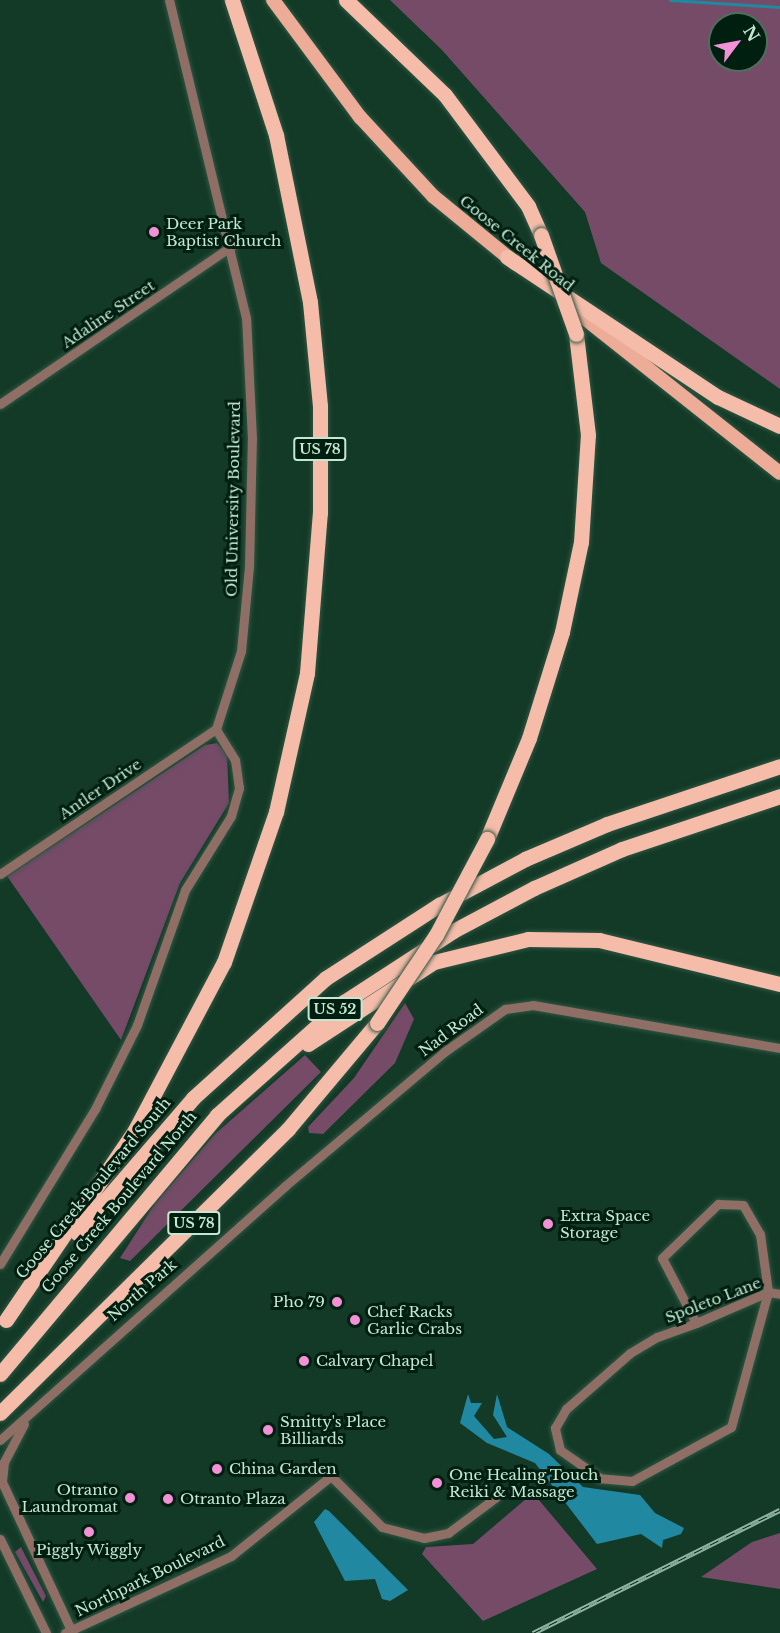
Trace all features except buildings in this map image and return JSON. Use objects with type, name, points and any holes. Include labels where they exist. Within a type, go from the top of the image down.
[{"type":"highway","name":"US 78","points":[[3,1324],[135,1130],[224,962],[276,812],[307,673],[320,513],[320,406],[310,302],[276,135],[232,0]]},
{"type":"highway","name":"US 78","points":[[0,1413],[288,1129],[377,1023],[436,935],[487,839],[529,738],[562,632],[581,542],[588,435],[576,334],[541,235],[528,206],[445,95],[346,0]]},
{"type":"highway","points":[[507,257],[718,397],[780,426]]},
{"type":"highway","name":"Goose Creek Boulevard South","points":[[3,1324],[193,1098],[326,978],[439,905],[525,859],[607,824],[780,766]]},
{"type":"highway","name":"Goose Creek Boulevard North","points":[[0,1374],[163,1175],[227,1106],[344,1002],[453,931],[622,849],[780,796]]},
{"type":"highway","points":[[227,1106],[392,985],[462,952],[528,939],[599,940],[780,984]]},
{"type":"main road","name":"Goose Creek Road","points":[[273,0],[360,117],[433,196],[780,473]]},
{"type":"street","name":"Old University Boulevard","points":[[169,0],[232,246],[246,318],[252,439],[249,567],[241,651],[216,729]]},
{"type":"street","name":"Adaline Street","points":[[0,404],[232,246]]},
{"type":"street","name":"Antler Drive","points":[[1,871],[216,729]]},
{"type":"street","points":[[0,1264],[95,1109],[137,1025],[185,890],[231,816],[239,788],[235,760],[216,729]]},
{"type":"street","name":"Nad Road","points":[[285,1186],[444,1052],[505,1009],[533,1005],[780,1048]]},
{"type":"street","name":"North Park","points":[[0,1440],[25,1422],[118,1330],[285,1186]]},
{"type":"street","points":[[696,1323],[662,1258],[718,1203],[732,1201],[752,1213],[760,1234],[768,1292]]},
{"type":"street","name":"Spoleto Lane","points":[[768,1292],[731,1427],[632,1481],[600,1478],[560,1450],[555,1428],[595,1382],[657,1337],[768,1292],[780,1294]]},
{"type":"street","name":"North Park","points":[[25,1422],[4,1462],[2,1482],[68,1632]]},
{"type":"street","name":"Northpark Boulevard","points":[[68,1632],[231,1556],[330,1476],[382,1527],[424,1538],[448,1533],[495,1498]]},
{"type":"street","points":[[0,1539],[46,1633]]},
{"type":"shaded area","points":[[390,0],[780,0],[780,389],[601,263],[585,212],[442,50]]},
{"type":"shaded area","points":[[217,743],[227,754],[229,803],[180,883],[121,1040],[7,876],[205,745]]},
{"type":"shaded area","points":[[405,1003],[414,1019],[395,1063],[323,1134],[309,1133],[308,1127],[354,1078]]},
{"type":"shaded area","points":[[305,1055],[321,1072],[130,1261],[120,1258],[156,1202],[215,1134]]},
{"type":"shaded area","points":[[533,1493],[597,1569],[483,1621],[422,1554],[426,1547],[473,1544]]},
{"type":"shaded area","points":[[780,1533],[780,1589],[701,1577],[752,1542]]},
{"type":"shaded area","points":[[21,1547],[46,1596],[43,1602],[15,1552]]},
{"type":"water","points":[[468,1394],[471,1403],[482,1403],[474,1416],[494,1439],[507,1437],[493,1415],[497,1394],[507,1427],[549,1454],[583,1487],[640,1495],[655,1513],[684,1528],[681,1534],[663,1540],[662,1548],[641,1534],[597,1544],[535,1463],[487,1443],[460,1423]]},
{"type":"water","points":[[325,1509],[408,1590],[390,1601],[382,1599],[375,1579],[345,1581],[314,1522]]},
{"type":"waterway","points":[[670,0],[780,7]]},
{"type":"railway","points":[[533,1633],[780,1510]]},
{"type":"place","name":"Deer Park Baptist Church","points":[[154,232]]},
{"type":"place","name":"Extra Space Storage","points":[[548,1224]]},
{"type":"place","name":"Pho 79","points":[[337,1302]]},
{"type":"place","name":"Chef Racks Garlic Crabs","points":[[355,1320]]},
{"type":"place","name":"Calvary Chapel","points":[[304,1361]]},
{"type":"place","name":"Smitty's Place Billiards","points":[[268,1430]]},
{"type":"place","name":"China Garden","points":[[217,1469]]},
{"type":"place","name":"One Healing Touch Reiki & Massage","points":[[437,1483]]},
{"type":"place","name":"Otranto Laundromat","points":[[130,1498]]},
{"type":"place","name":"Otranto Plaza","points":[[168,1499]]},
{"type":"place","name":"Piggly Wiggly","points":[[89,1532]]}]
